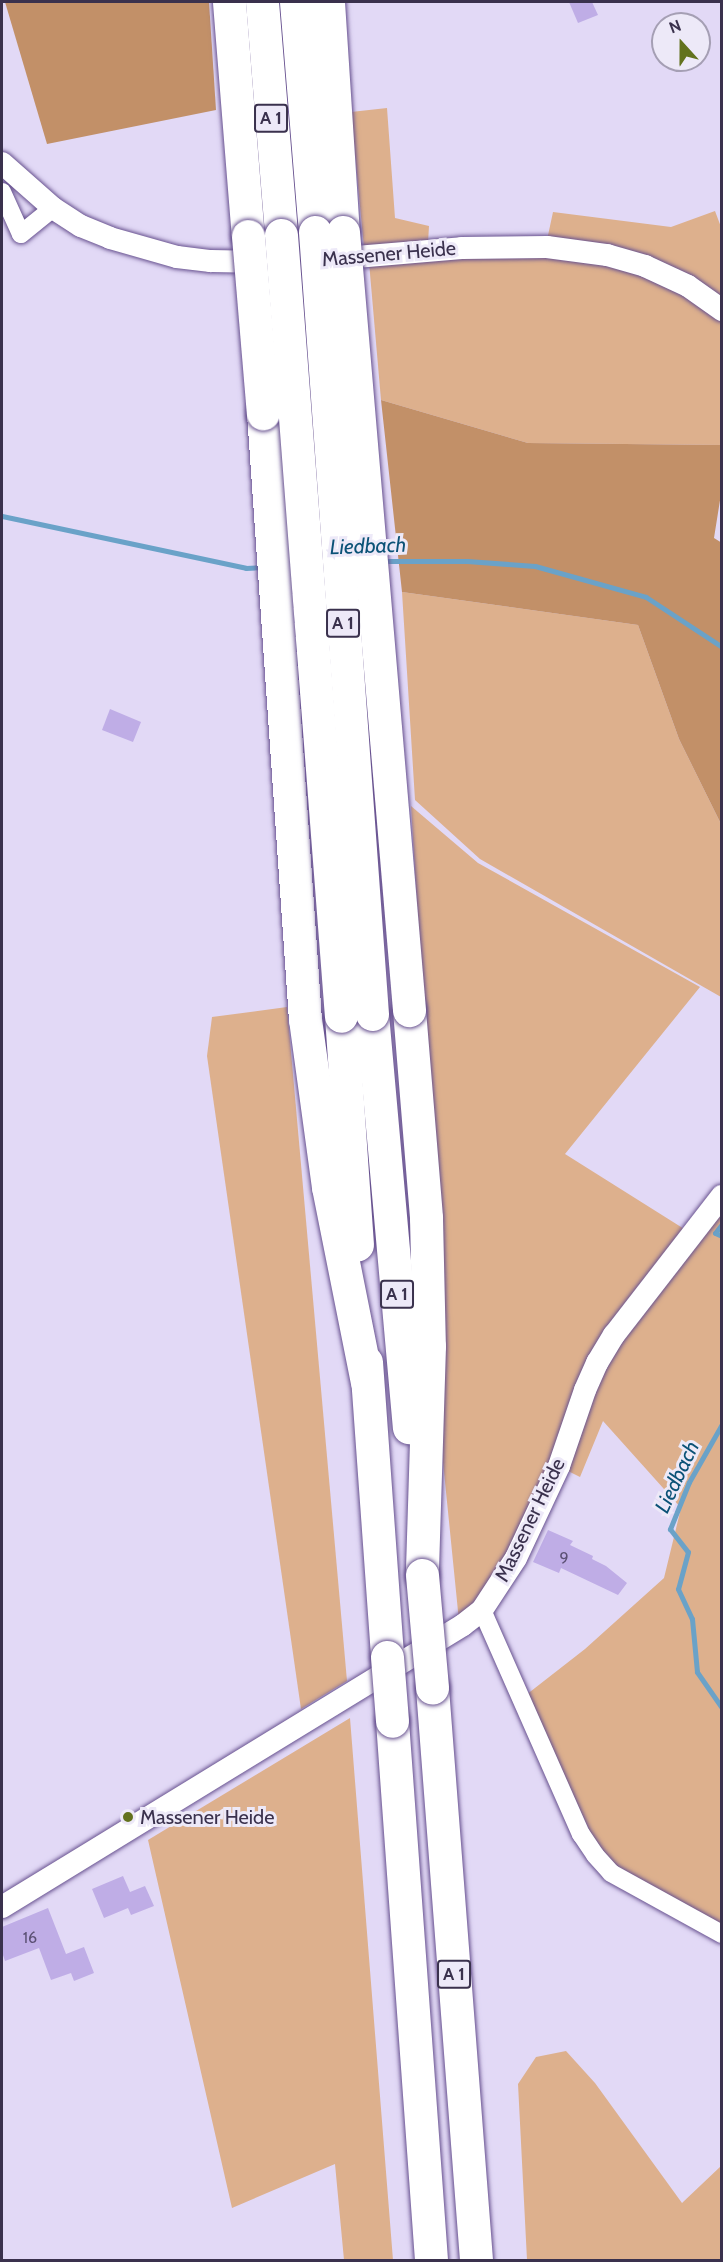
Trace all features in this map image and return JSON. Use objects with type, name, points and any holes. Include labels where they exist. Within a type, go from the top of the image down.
[{"type":"highway","points":[[229,2],[249,236],[305,1018],[328,1187],[367,1382]]},
{"type":"highway","name":"A 1","points":[[262,2],[281,235],[357,1015],[422,1575],[476,2260]]},
{"type":"highway","name":"A 1","points":[[296,2],[329,232],[357,1015],[367,1382],[431,2260]]},
{"type":"highway","points":[[328,2],[329,232],[409,1010],[427,1229],[429,1346],[422,1575]]},
{"type":"street","name":"Massener Heide","points":[[2,163],[53,208],[81,226],[147,250],[211,261],[296,263],[505,246],[547,247],[608,255],[668,276],[688,286],[722,310]]},
{"type":"street","points":[[2,192],[21,234],[53,208]]},
{"type":"street","name":"Massener Heide","points":[[2,1907],[443,1637],[482,1610],[516,1558],[559,1466],[585,1390],[597,1363],[614,1335],[722,1196]]},
{"type":"street","points":[[482,1610],[581,1833],[595,1855],[611,1873],[722,1934]]},
{"type":"shaded area","points":[[5,2],[209,2],[216,110],[47,144]]},
{"type":"shaded area","points":[[387,108],[395,218],[429,226],[428,243],[364,248],[351,112]]},
{"type":"shaded area","points":[[715,211],[721,227],[721,301],[547,240],[553,212],[671,227]]},
{"type":"shaded area","points":[[506,254],[606,263],[638,273],[705,307],[721,322],[721,445],[528,443],[381,400],[369,262]]},
{"type":"shaded area","points":[[381,400],[528,443],[721,445],[721,494],[714,538],[722,543],[721,824],[679,739],[638,625],[402,592]]},
{"type":"shaded area","points":[[402,592],[638,625],[679,739],[721,824],[721,997],[480,859],[415,800]]},
{"type":"shaded area","points":[[411,806],[478,863],[700,987],[565,1154],[689,1232],[611,1331],[554,1463],[497,1579],[459,1621],[443,1462],[444,1346]]},
{"type":"shaded area","points":[[287,1007],[347,1681],[301,1709],[207,1056],[212,1017]]},
{"type":"shaded area","points":[[721,1207],[721,1929],[645,1890],[599,1851],[526,1695],[585,1649],[664,1578],[681,1508],[603,1421],[580,1477],[564,1469],[601,1366]]},
{"type":"shaded area","points":[[350,1718],[393,2260],[344,2260],[335,2164],[232,2208],[148,1840]]},
{"type":"shaded area","points":[[566,2051],[595,2083],[682,2203],[721,2166],[721,2260],[527,2260],[518,2084],[536,2057]]},
{"type":"building","points":[[569,2],[592,2],[598,15],[578,23]]},
{"type":"building","points":[[110,709],[141,722],[133,742],[102,730]]},
{"type":"building","points":[[548,1530],[573,1541],[570,1545],[593,1556],[592,1559],[606,1566],[627,1583],[618,1595],[561,1568],[559,1573],[533,1562]]},
{"type":"building","points":[[123,1876],[130,1892],[145,1886],[154,1906],[131,1915],[128,1908],[104,1918],[92,1889]]},
{"type":"building","points":[[48,1908],[66,1954],[84,1947],[94,1973],[74,1981],[71,1973],[51,1980],[39,1948],[5,1961],[2,1952],[2,1927]]},
{"type":"waterway","name":"Liedbach","points":[[2,516],[246,568],[264,567]]},
{"type":"waterway","name":"Liedbach","points":[[382,561],[467,561],[535,566],[646,597],[722,647]]},
{"type":"waterway","name":"Liedbach","points":[[722,1224],[715,1233],[722,1236]]},
{"type":"waterway","name":"Liedbach","points":[[722,1424],[689,1482],[670,1529],[688,1552],[678,1589],[692,1619],[697,1672],[722,1708]]},
{"type":"place","name":"Massener Heide","points":[[128,1817]]}]
